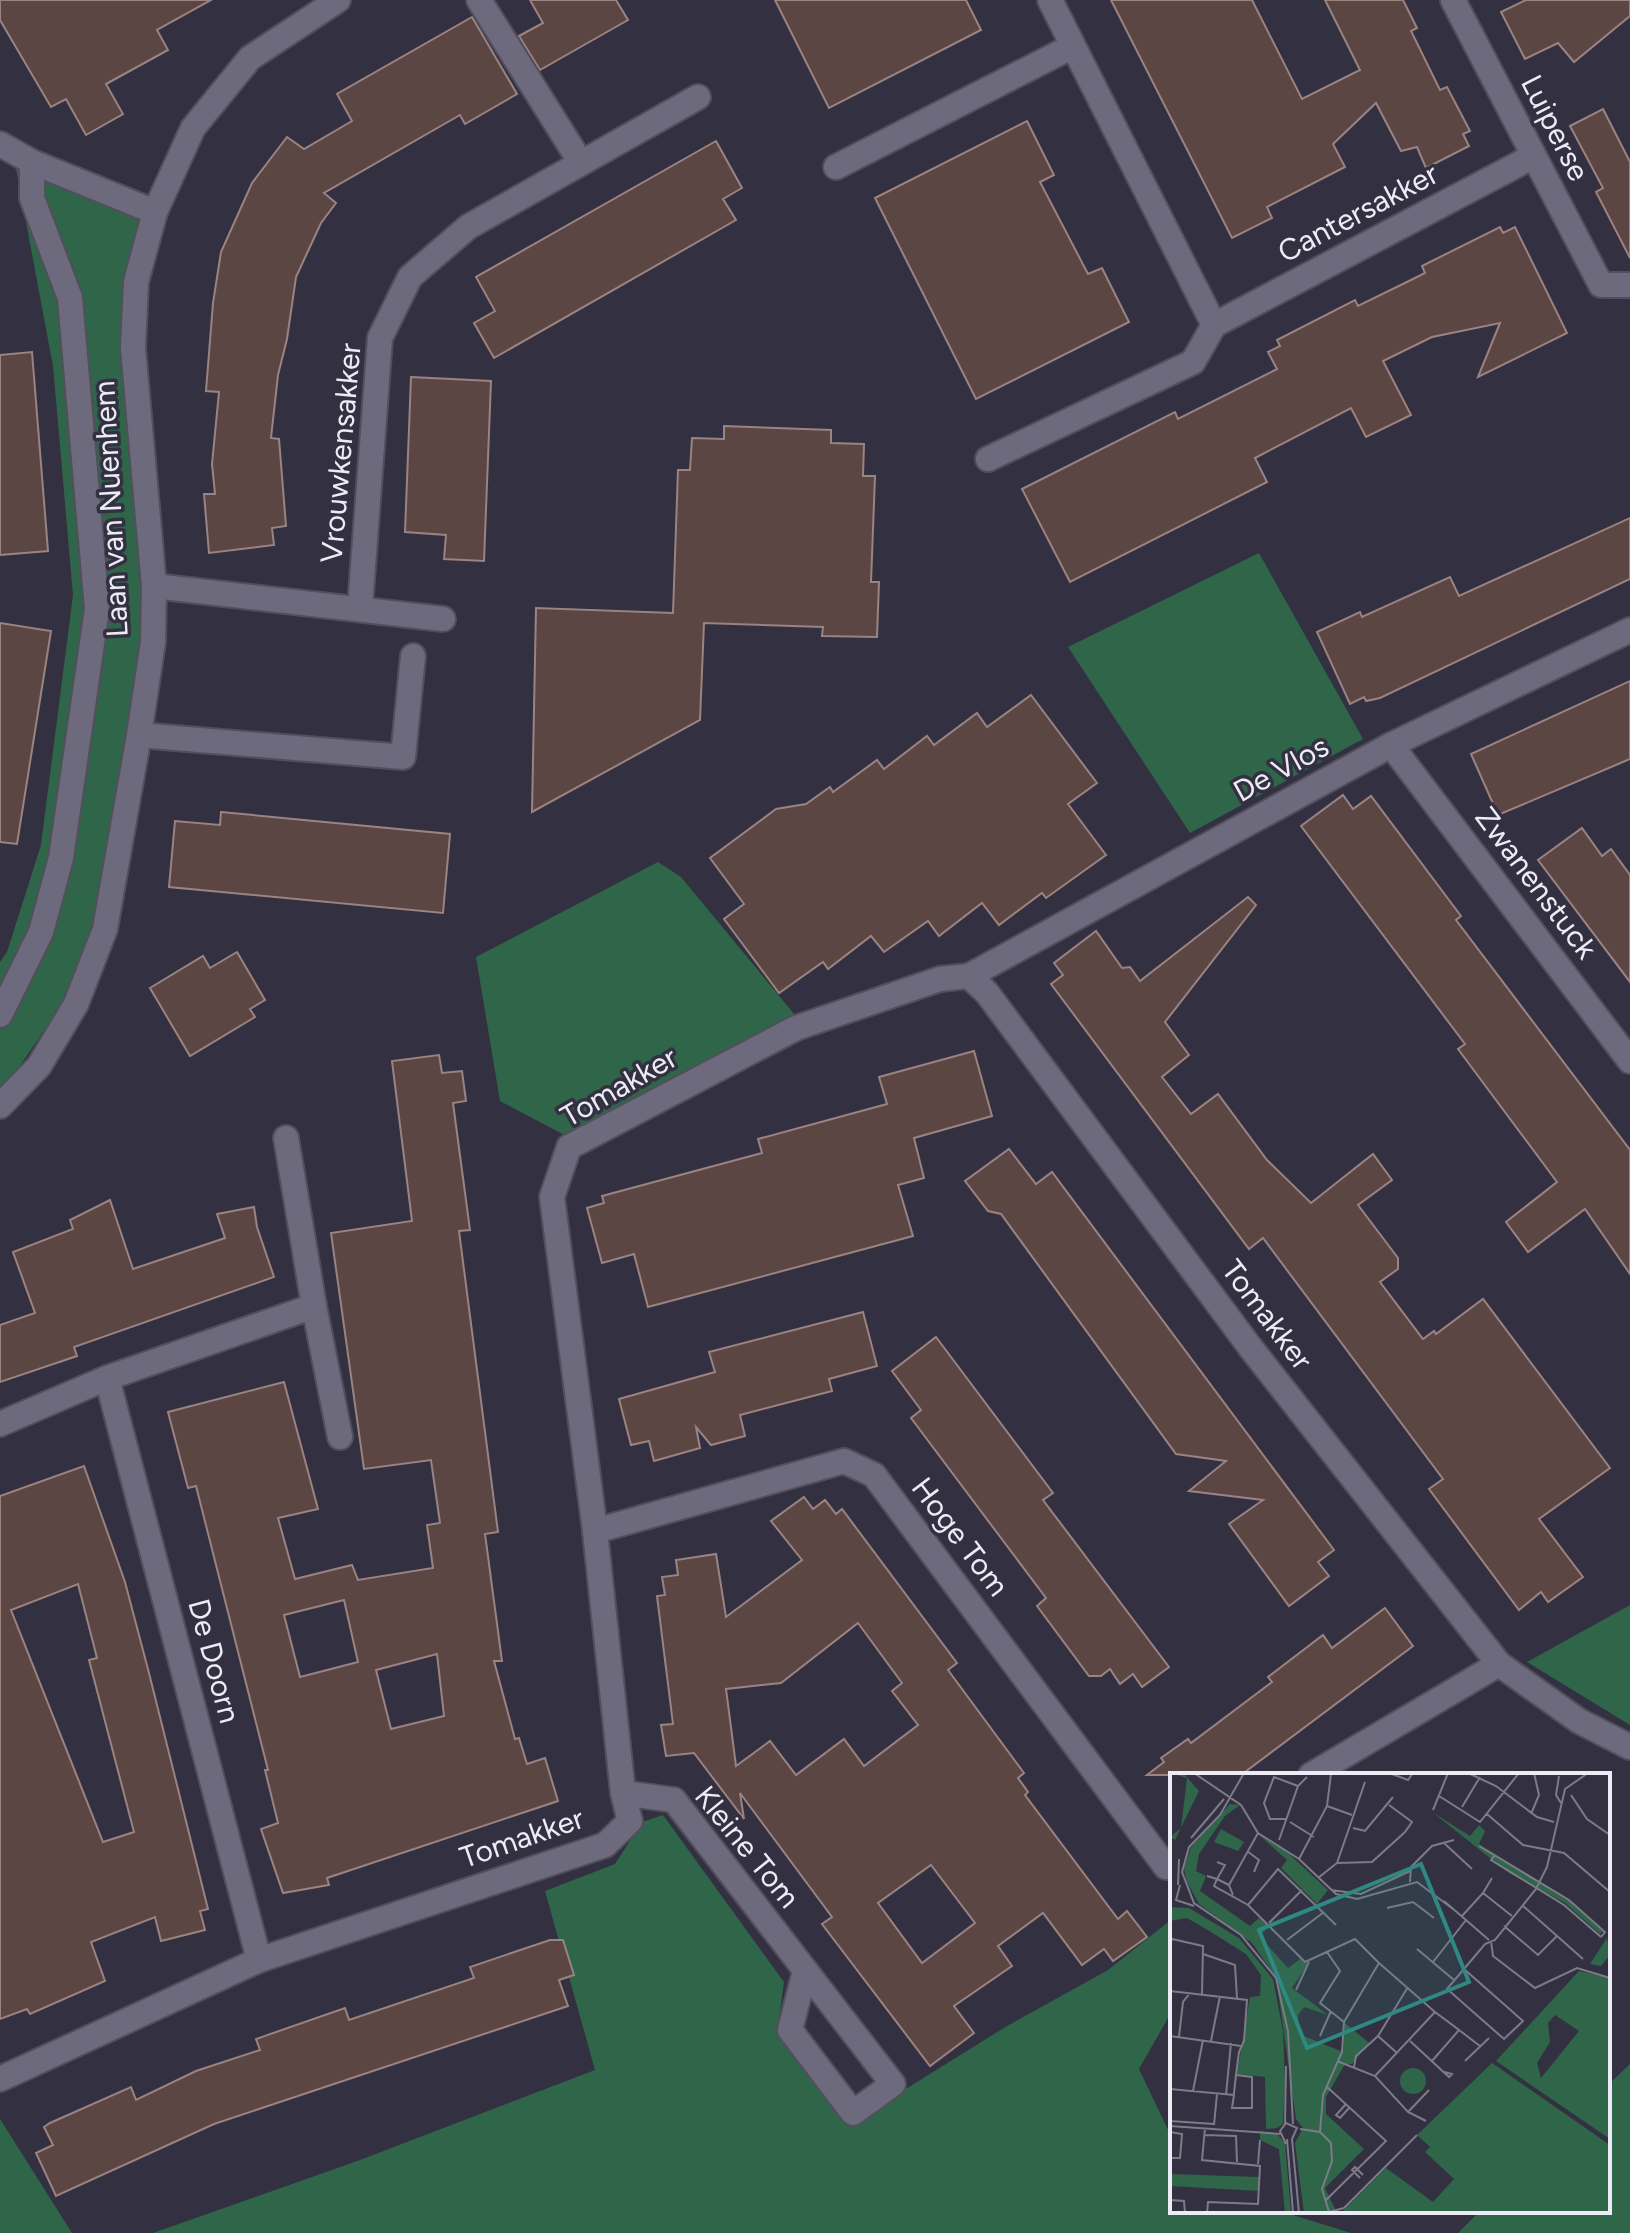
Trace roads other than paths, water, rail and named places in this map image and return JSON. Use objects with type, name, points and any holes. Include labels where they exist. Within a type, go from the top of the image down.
[{"type":"street","name":"Laan van Nuenhem","points":[[0,1106],[39,1066],[69,1016],[105,929],[139,735],[153,642],[154,586],[133,348],[136,282],[155,212],[193,128],[250,58],[338,0]]},
{"type":"street","points":[[479,0],[581,163]]},
{"type":"street","points":[[988,459],[1193,362],[1214,325],[1050,0]]},
{"type":"street","name":"Luiperse","points":[[1453,0],[1601,285],[1630,285]]},
{"type":"street","points":[[836,167],[1073,46]]},
{"type":"street","name":"Vrouwkensakker","points":[[360,607],[380,338],[410,277],[468,227],[698,97]]},
{"type":"street","points":[[0,144],[32,162],[155,212]]},
{"type":"street","name":"Cantersakker","points":[[1214,325],[1532,157]]},
{"type":"street","name":"Laan van Nuenhem","points":[[0,1015],[41,932],[61,858],[97,609],[70,298],[32,198],[32,162]]},
{"type":"street","name":"Vrouwkensakker","points":[[154,586],[360,607],[443,619]]},
{"type":"street","name":"De Vlos","points":[[969,976],[1391,745],[1630,630]]},
{"type":"street","points":[[139,735],[403,757],[413,656]]},
{"type":"street","name":"Zwanenstuck","points":[[1391,745],[1630,1061]]},
{"type":"street","name":"Tomakker","points":[[0,2079],[259,1960],[605,1845],[630,1821],[623,1793],[595,1531],[552,1197],[569,1147],[796,1028],[940,979],[969,976],[987,993],[1250,1347],[1499,1664],[1579,1721],[1630,1747]]},
{"type":"street","points":[[286,1138],[340,1437]]},
{"type":"street","points":[[0,1424],[107,1378],[314,1306]]},
{"type":"street","name":"De Doorn","points":[[107,1378],[259,1960]]},
{"type":"street","name":"Hoge Tom","points":[[595,1531],[844,1461],[874,1475],[1166,1867],[1170,1867]]},
{"type":"street","points":[[1314,1773],[1499,1664]]},
{"type":"street","name":"Kleine Tom","points":[[623,1793],[674,1800],[893,2084],[853,2113],[790,2030],[805,1971]]}]
